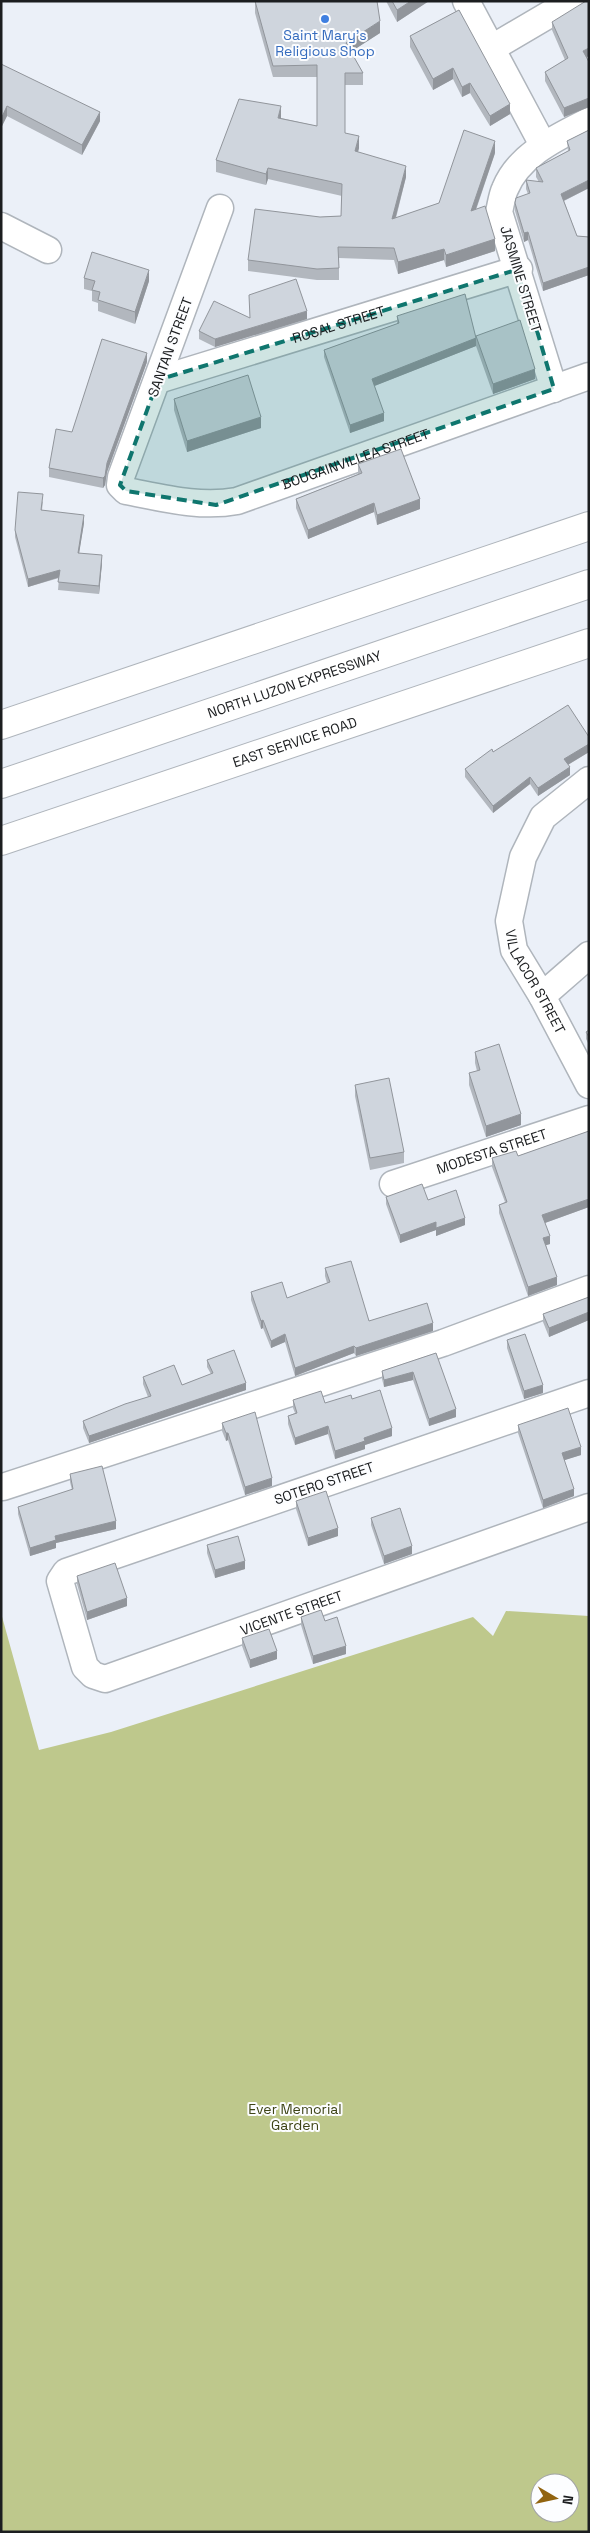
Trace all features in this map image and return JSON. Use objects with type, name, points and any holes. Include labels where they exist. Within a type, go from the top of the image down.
[{"type":"main road","points":[[1,725],[589,526]]},
{"type":"main road","name":"NORTH LUZON EXPRESSWAY","points":[[1,784],[589,584]]},
{"type":"main road","name":"EAST SERVICE ROAD","points":[[1,841],[589,643]]},
{"type":"street","points":[[466,1],[544,145]]},
{"type":"street","points":[[492,48],[572,1]]},
{"type":"street","name":"JASMINE STREET","points":[[554,389],[519,269],[499,212],[505,188],[520,166],[544,145],[589,121]]},
{"type":"street","name":"SANTAN STREET","points":[[120,485],[220,208]]},
{"type":"street","points":[[1,226],[48,250]]},
{"type":"street","name":"ROSAL STREET","points":[[158,380],[519,269]]},
{"type":"street","name":"BOUGAINVILLEA STREET","points":[[120,485],[126,491],[178,501],[216,505],[237,501],[589,376]]},
{"type":"street","name":"VILLACOR STREET","points":[[589,780],[543,817],[523,857],[509,921],[514,950],[542,996],[589,1085]]},
{"type":"street","points":[[542,996],[589,955]]},
{"type":"street","name":"MODESTA STREET","points":[[393,1184],[589,1119]]},
{"type":"street","points":[[3,1487],[443,1343],[589,1289]]},
{"type":"street","name":"SOTERO STREET","points":[[62,1576],[75,1568],[589,1394]]},
{"type":"street","name":"VICENTE STREET","points":[[62,1576],[60,1581],[85,1667],[93,1675],[105,1679],[589,1507]]},
{"type":"highlighted area","points":[[519,269],[554,389],[216,505],[126,491],[120,485],[158,380]]},
{"type":"green space","name":"Ever Memorial Garden","points":[[506,1611],[589,1616],[589,2532],[1,2532],[1,1613],[39,1750],[111,1732],[473,1617],[493,1636]]},
{"type":"building","points":[[255,1],[377,1],[380,21],[346,43],[363,73],[345,73],[345,133],[359,136],[355,151],[406,166],[392,219],[439,203],[464,130],[495,141],[471,211],[485,206],[495,239],[446,255],[444,249],[398,262],[394,248],[338,247],[339,268],[317,269],[248,260],[255,209],[320,217],[341,216],[342,184],[268,168],[266,174],[216,160],[239,99],[281,106],[278,118],[317,126],[317,65],[273,66]]},
{"type":"building","points":[[392,1],[411,1],[397,10]]},
{"type":"building","points":[[589,1],[589,48],[583,51],[589,62],[589,98],[564,108],[545,72],[568,58],[552,22]]},
{"type":"building","points":[[459,10],[510,104],[490,116],[470,83],[462,87],[453,68],[433,79],[410,36]]},
{"type":"building","points":[[1,64],[100,112],[82,145],[7,106],[1,119]]},
{"type":"building","points":[[589,130],[589,180],[561,194],[577,236],[589,237],[589,267],[543,283],[528,232],[524,233],[515,203],[516,198],[530,193],[526,180],[543,182],[536,168],[570,150],[567,141]]},
{"type":"building","points":[[92,252],[149,270],[135,312],[98,300],[100,292],[92,290],[95,281],[84,278]]},
{"type":"building","points":[[296,279],[307,311],[215,339],[199,331],[214,301],[250,318],[249,295]]},
{"type":"building","points":[[465,294],[476,338],[372,379],[384,413],[350,425],[324,350],[399,323],[397,316]]},
{"type":"building","points":[[520,320],[535,369],[493,384],[476,336]]},
{"type":"building","points":[[102,339],[147,353],[107,463],[105,476],[103,478],[49,468],[56,429],[72,432]]},
{"type":"building","points":[[248,375],[261,417],[187,441],[174,399]]},
{"type":"building","points":[[401,449],[420,499],[377,515],[374,503],[308,530],[296,499],[362,473],[358,464]]},
{"type":"building","points":[[18,492],[43,494],[41,510],[84,515],[78,553],[102,555],[99,586],[58,582],[60,570],[28,579],[15,530]]},
{"type":"building","points":[[568,705],[589,737],[589,744],[564,759],[570,767],[538,788],[530,777],[493,806],[465,769],[492,749],[493,752]]},
{"type":"building","points":[[499,1044],[521,1114],[486,1126],[469,1073],[480,1070],[475,1052]]},
{"type":"building","points":[[389,1078],[404,1152],[370,1158],[355,1085]]},
{"type":"building","points":[[589,1131],[589,1199],[542,1215],[550,1236],[543,1238],[557,1277],[528,1287],[499,1205],[507,1202],[492,1158],[516,1151],[518,1156]]},
{"type":"building","points":[[422,1184],[428,1200],[456,1190],[465,1218],[436,1228],[436,1222],[400,1235],[386,1197]]},
{"type":"building","points":[[351,1261],[369,1321],[427,1303],[433,1323],[356,1348],[354,1346],[295,1368],[285,1334],[271,1341],[263,1320],[261,1321],[251,1292],[282,1282],[287,1298],[330,1282],[325,1268]]},
{"type":"building","points":[[589,1297],[589,1312],[549,1328],[543,1314]]},
{"type":"building","points":[[525,1334],[543,1385],[524,1391],[507,1340]]},
{"type":"building","points":[[234,1350],[246,1383],[89,1436],[83,1421],[151,1396],[143,1377],[174,1365],[182,1385],[213,1373],[207,1360]]},
{"type":"building","points":[[436,1353],[456,1409],[429,1419],[413,1372],[384,1380],[382,1371]]},
{"type":"building","points":[[380,1390],[392,1428],[364,1438],[365,1441],[335,1451],[328,1426],[295,1438],[288,1416],[297,1413],[293,1400],[321,1391],[325,1403],[351,1395],[352,1399]]},
{"type":"building","points":[[568,1408],[581,1447],[562,1453],[574,1489],[543,1500],[518,1425]]},
{"type":"building","points":[[255,1412],[272,1478],[245,1487],[228,1433],[226,1433],[222,1423]]},
{"type":"building","points":[[102,1466],[116,1521],[55,1536],[56,1540],[30,1548],[18,1507],[73,1489],[70,1474]]},
{"type":"building","points":[[326,1491],[338,1528],[308,1538],[296,1501]]},
{"type":"building","points":[[400,1508],[412,1546],[384,1556],[371,1518]]},
{"type":"building","points":[[238,1536],[245,1561],[215,1570],[207,1545]]},
{"type":"building","points":[[115,1563],[127,1598],[87,1612],[77,1576]]},
{"type":"building","points":[[321,1610],[325,1621],[337,1617],[346,1646],[313,1656],[301,1617]]},
{"type":"building","points":[[269,1629],[277,1651],[250,1660],[242,1638]]},
{"type":"place","name":"Saint Mary's Religious Shop","points":[[325,19]]}]
